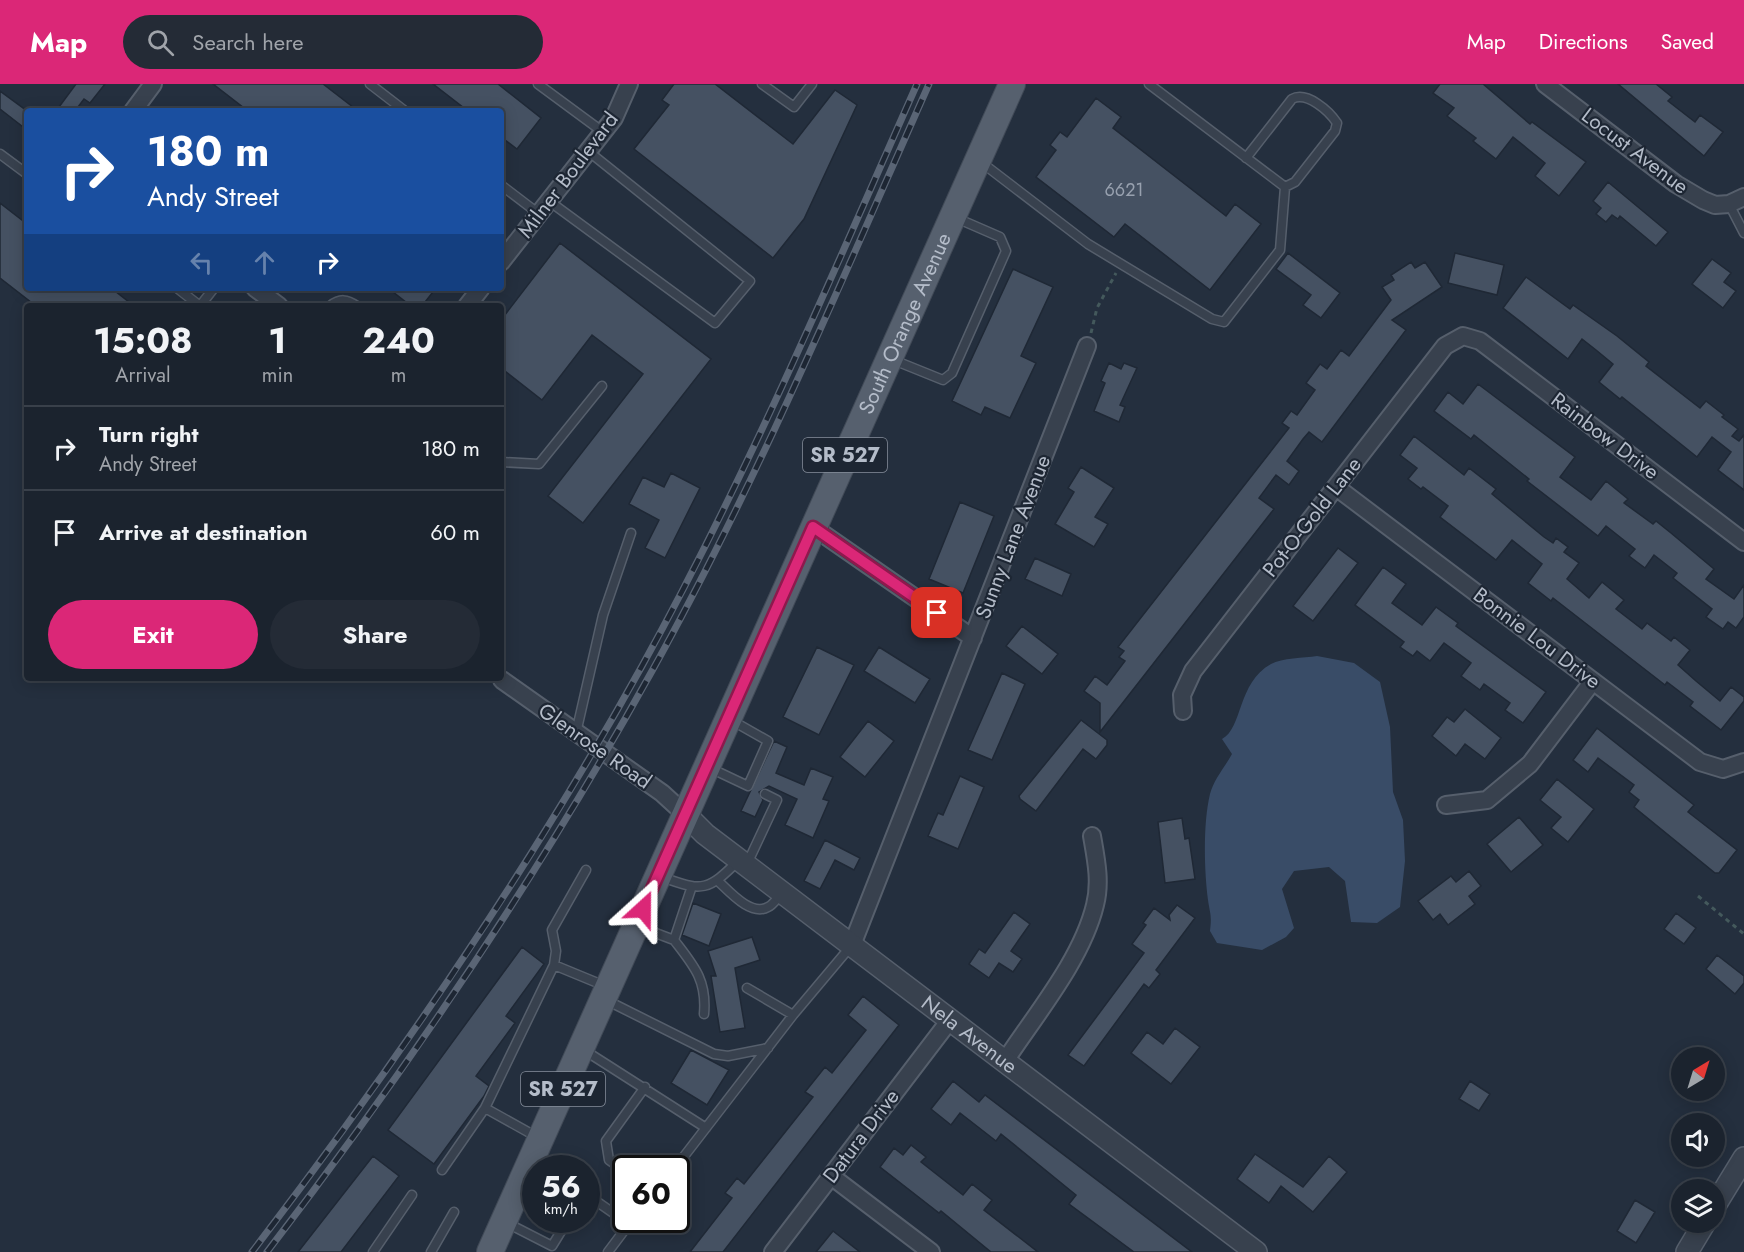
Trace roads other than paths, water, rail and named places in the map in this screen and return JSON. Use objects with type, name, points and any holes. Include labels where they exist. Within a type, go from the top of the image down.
[{"type":"main road","name":"South Orange Avenue","points":[[490,1252],[951,216],[1012,84]]},
{"type":"street","points":[[135,108],[153,84]]},
{"type":"street","name":"Milner Boulevard","points":[[504,258],[614,118],[629,84]]},
{"type":"street","name":"Locust Avenue","points":[[1545,84],[1676,184],[1715,205],[1737,201]]},
{"type":"street","points":[[259,291],[275,303]]},
{"type":"street","points":[[469,303],[479,291]]},
{"type":"street","name":"Pot-O-Gold Lane","points":[[1183,711],[1182,695],[1192,670],[1445,346],[1463,336]]},
{"type":"street","name":"Rainbow Drive","points":[[1463,336],[1480,341],[1744,542]]},
{"type":"street","name":"Sunny Lane Avenue","points":[[852,945],[1087,346]]},
{"type":"street","name":"Bonnie Lou Drive","points":[[1336,486],[1700,762],[1723,769],[1744,762]]},
{"type":"street","points":[[813,527],[973,638]]},
{"type":"street","name":"Glenrose Road","points":[[503,681],[662,793],[685,814]]},
{"type":"street","points":[[1446,805],[1487,800],[1530,764],[1593,681]]},
{"type":"street","name":"Nela Avenue","points":[[685,814],[743,862],[1256,1252]]},
{"type":"street","points":[[1005,1061],[1063,974],[1087,931],[1096,903],[1098,868],[1092,836]]},
{"type":"street","name":"Datura Drive","points":[[773,1252],[950,1020]]},
{"type":"street","points":[[1725,1188],[1744,1158]]},
{"type":"street","points":[[831,1176],[932,1252]]},
{"type":"street","points":[[1687,1252],[1698,1233]]},
{"type":"lane","points":[[370,84],[401,108]]},
{"type":"lane","points":[[538,84],[603,132]]},
{"type":"lane","points":[[762,84],[794,107],[812,84]]},
{"type":"lane","points":[[1149,84],[1285,188]]},
{"type":"lane","points":[[1246,158],[1292,99],[1299,95],[1305,96],[1334,117],[1338,123],[1335,131],[1295,182],[1285,188]]},
{"type":"lane","points":[[504,187],[544,207],[715,323],[750,281],[588,151]]},
{"type":"lane","points":[[0,154],[24,172]]},
{"type":"lane","points":[[977,159],[1088,244],[1212,319],[1224,322],[1280,250],[1285,188]]},
{"type":"lane","points":[[1737,201],[1744,233]]},
{"type":"lane","points":[[888,357],[942,380],[952,373],[1006,251],[1000,237],[951,216]]},
{"type":"lane","points":[[181,291],[196,303]]},
{"type":"lane","points":[[202,303],[212,291]]},
{"type":"lane","points":[[336,303],[341,300],[349,300],[353,303]]},
{"type":"lane","points":[[504,462],[539,464],[602,386]]},
{"type":"lane","points":[[576,734],[603,615],[631,533]]},
{"type":"lane","points":[[706,766],[749,787],[768,741],[728,718]]},
{"type":"lane","points":[[658,876],[699,887],[718,881],[743,862],[777,800],[765,794]]},
{"type":"lane","points":[[442,1170],[485,1108],[554,965],[552,930],[586,870]]},
{"type":"lane","points":[[718,881],[747,906],[756,909],[768,908],[783,892]]},
{"type":"lane","points":[[674,940],[692,886]]},
{"type":"lane","points":[[636,926],[674,940],[700,974],[706,995],[704,1014]]},
{"type":"lane","points":[[685,1155],[793,1015],[852,945]]},
{"type":"lane","points":[[554,965],[605,993],[656,1026],[714,1054],[728,1056],[768,1048]]},
{"type":"lane","points":[[747,988],[793,1015]]},
{"type":"lane","points":[[581,1048],[706,1128]]},
{"type":"lane","points":[[612,1162],[609,1160],[606,1141],[645,1087]]},
{"type":"lane","points":[[485,1108],[540,1139]]},
{"type":"lane","points":[[373,1252],[412,1195]]},
{"type":"lane","points":[[600,1204],[629,1224],[608,1252]]},
{"type":"lane","points":[[431,1252],[454,1212]]},
{"type":"lane","points":[[503,1222],[551,1249],[560,1233]]},
{"type":"water","points":[[1317,656],[1354,663],[1380,682],[1390,727],[1393,792],[1403,820],[1405,861],[1400,907],[1377,923],[1351,922],[1345,881],[1329,867],[1294,871],[1282,889],[1294,928],[1286,937],[1262,950],[1217,943],[1210,931],[1205,847],[1210,794],[1232,754],[1222,739],[1234,725],[1246,693],[1260,672],[1276,662]]},
{"type":"railway","points":[[252,1252],[357,1111],[458,966],[553,818],[642,666],[752,451],[917,84]]},
{"type":"railway","points":[[267,1252],[371,1112],[470,969],[518,896],[609,747],[690,600],[763,454],[929,84]]}]
